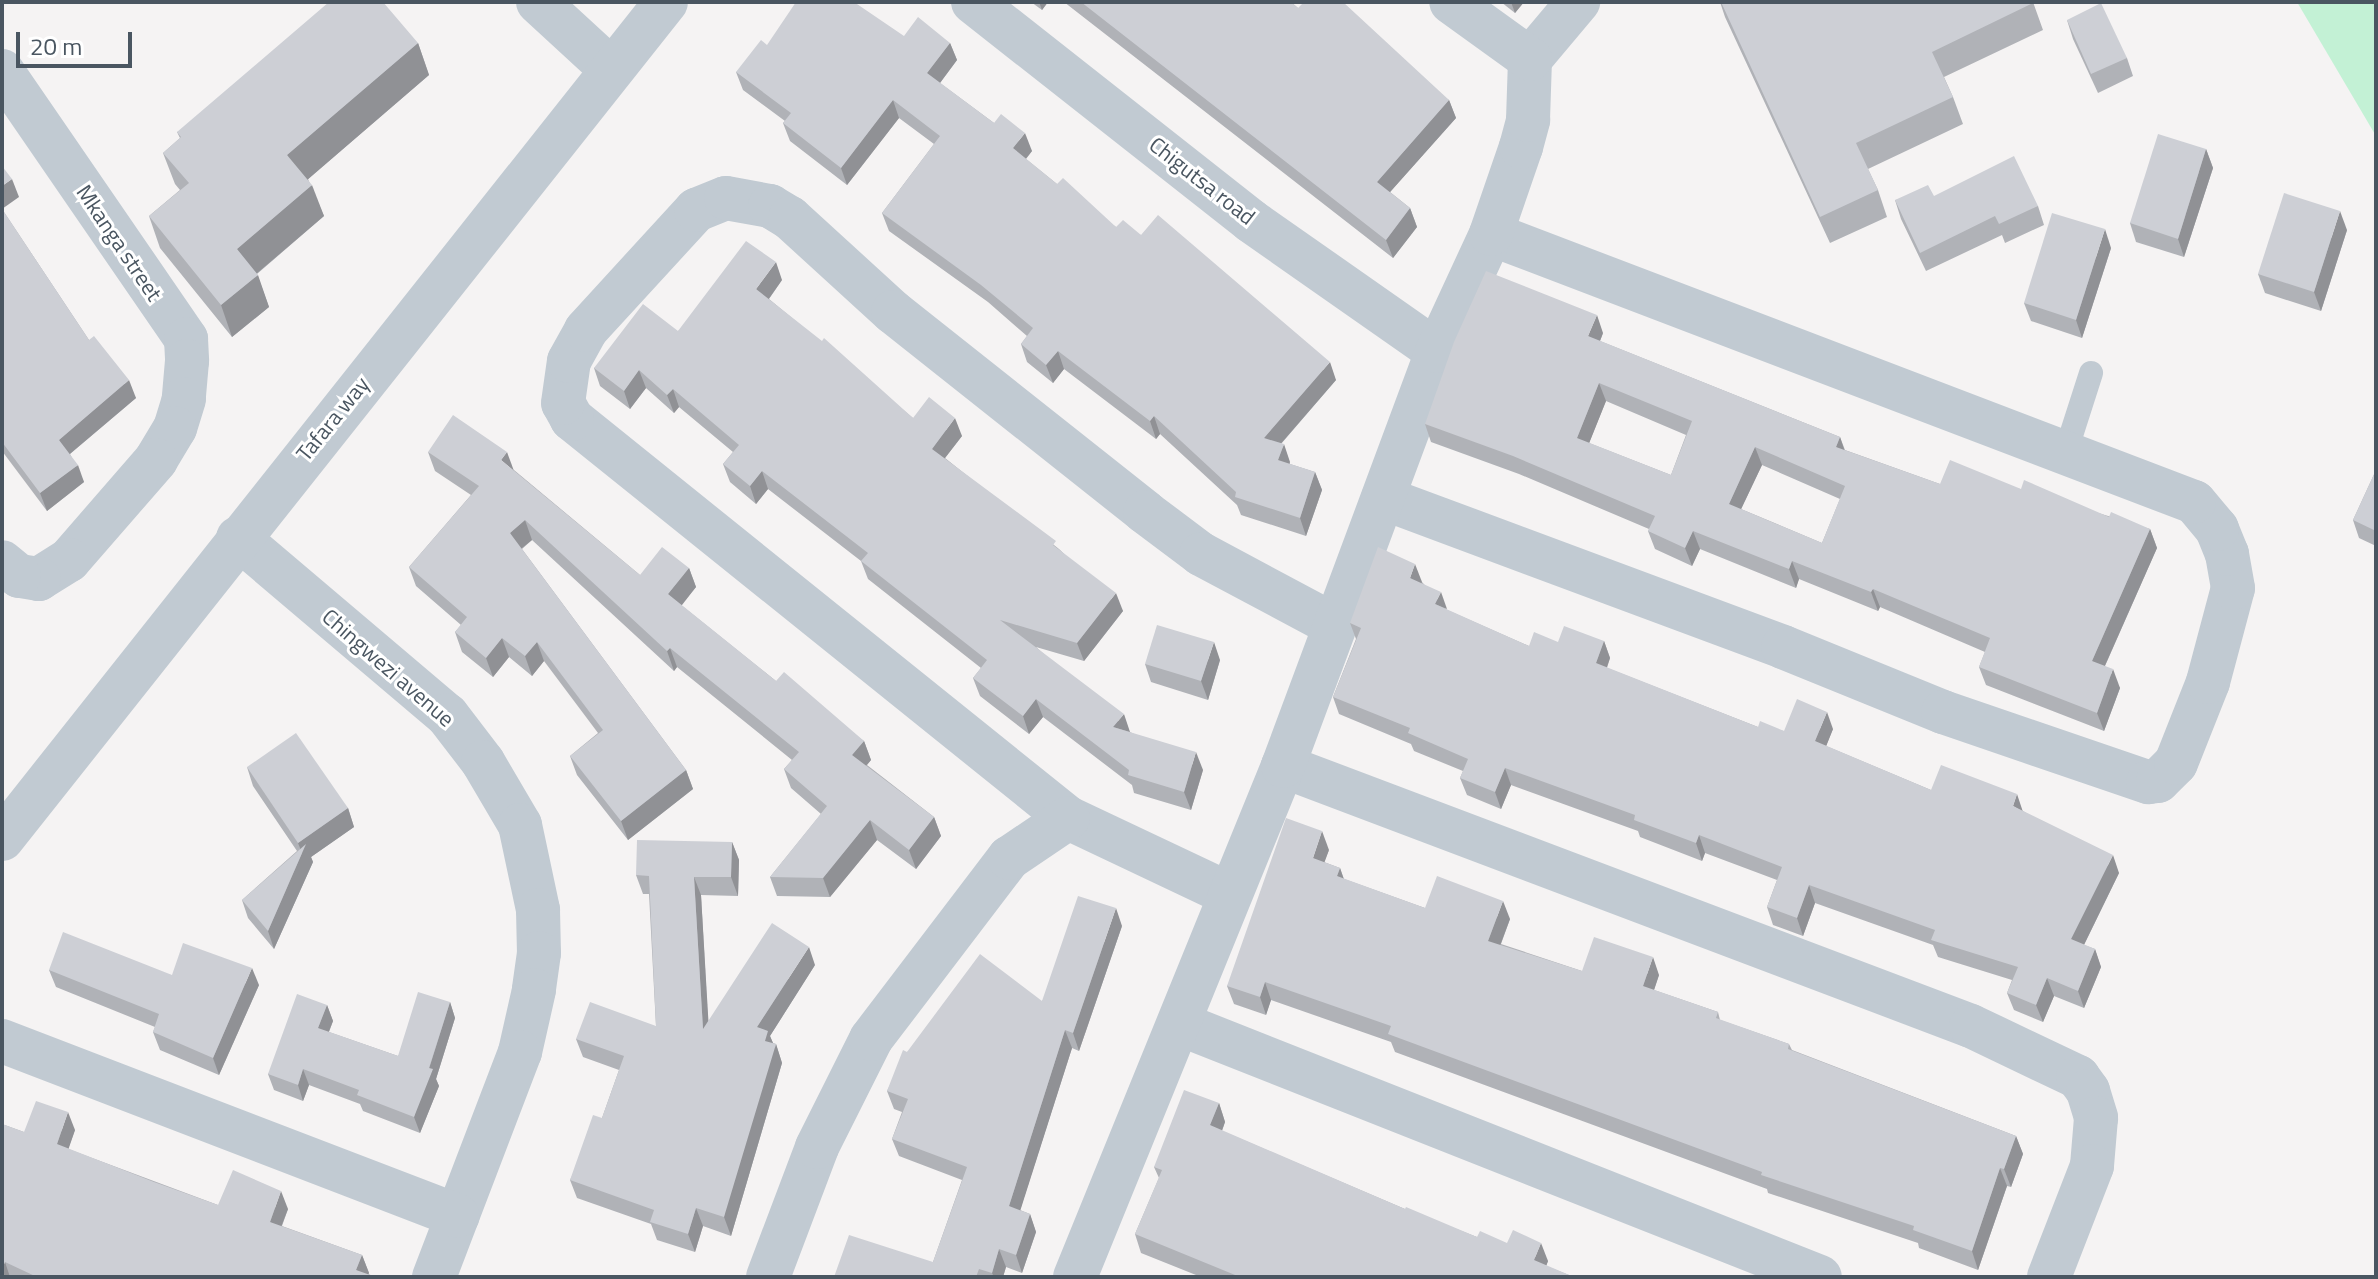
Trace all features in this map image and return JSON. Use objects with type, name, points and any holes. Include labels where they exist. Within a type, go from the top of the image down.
[{"type":"street","points":[[538,2],[612,70]]},
{"type":"street","name":"Tafara way","points":[[2,839],[666,2]]},
{"type":"street","name":"Chigutsa road","points":[[973,2],[1251,221],[1437,351]]},
{"type":"street","points":[[1451,2],[1530,59]]},
{"type":"street","points":[[1075,1277],[1283,766],[1437,351],[1491,234],[1528,120],[1530,59],[1578,2]]},
{"type":"street","name":"Mkanga street","points":[[2,71],[186,339],[186,389],[175,428],[156,460],[69,560],[39,579],[11,569]]},
{"type":"street","points":[[1229,894],[1068,818],[567,412],[563,387],[569,361],[586,330],[696,210],[711,201],[726,198],[770,206],[790,218],[893,312],[1201,554],[1334,625]]},
{"type":"street","points":[[1383,498],[1783,647],[1943,712],[2148,782],[2158,781],[2176,763],[2208,682],[2233,588],[2227,554],[2217,529],[2194,502],[1491,234]]},
{"type":"street","name":"Chingwezi avenue","points":[[238,538],[447,715],[483,762],[520,825],[538,910],[539,953],[534,990],[520,1052],[434,1277]]},
{"type":"street","points":[[1283,766],[1971,1026],[2078,1077],[2093,1104],[2096,1144],[2092,1166],[2049,1277]]},
{"type":"street","points":[[768,1277],[817,1147],[871,1039],[1009,858],[1068,818]]},
{"type":"street","points":[[1180,1024],[1820,1277]]},
{"type":"street","points":[[2,1041],[458,1216]]},
{"type":"lane","points":[[2066,451],[2091,373]]},
{"type":"green space","points":[[2297,2],[2376,2],[2376,136]]},
{"type":"building","points":[[329,2],[383,2],[418,43],[287,155],[312,185],[237,249],[258,275],[221,305],[149,216],[189,183],[163,153],[181,137],[177,132]]},
{"type":"building","points":[[796,2],[854,2],[904,36],[918,17],[950,43],[927,73],[994,123],[1001,114],[1025,133],[1013,148],[1057,184],[1063,178],[1116,227],[1123,220],[1141,235],[1158,215],[1330,362],[1264,438],[1284,444],[1278,460],[1315,472],[1300,518],[1235,497],[1236,492],[1154,416],[1150,421],[1058,351],[1046,365],[1021,344],[1033,328],[981,285],[882,213],[940,136],[893,100],[841,168],[783,123],[791,113],[736,72],[761,40],[767,45]]},
{"type":"building","points":[[1081,2],[1291,2],[1298,8],[1304,2],[1343,2],[1449,100],[1377,182],[1410,208],[1386,240]]},
{"type":"building","points":[[1721,2],[2033,3],[1932,52],[1953,97],[1856,143],[1878,190],[1820,217]]},
{"type":"building","points":[[2101,3],[2127,58],[2091,74],[2067,20]]},
{"type":"building","points":[[2158,134],[2206,149],[2178,239],[2130,223]]},
{"type":"building","points":[[2014,156],[2038,206],[1999,224],[1995,216],[1920,253],[1895,200],[1928,185],[1934,196]]},
{"type":"building","points":[[2,166],[12,179],[2,186]]},
{"type":"building","points":[[2284,193],[2340,211],[2314,292],[2258,274]]},
{"type":"building","points":[[2,209],[89,340],[94,336],[129,380],[59,440],[78,465],[40,493],[2,442]]},
{"type":"building","points":[[2052,213],[2105,229],[2076,320],[2024,303]]},
{"type":"building","points":[[746,241],[776,262],[756,289],[822,341],[824,338],[913,418],[929,397],[955,418],[932,449],[1056,541],[1053,545],[1116,593],[1077,643],[1000,620],[1124,714],[1113,727],[1196,752],[1184,792],[1128,775],[1129,770],[1036,699],[1023,716],[973,678],[987,660],[861,561],[868,553],[762,471],[750,486],[723,464],[739,445],[673,389],[667,395],[639,370],[624,391],[594,368],[643,304],[678,331]]},
{"type":"building","points":[[1486,271],[1597,315],[1588,336],[1840,437],[1836,447],[1940,484],[1950,460],[2021,489],[2024,480],[2109,517],[2111,512],[2150,529],[2092,661],[2113,669],[2097,713],[1979,667],[1990,638],[1873,589],[1871,592],[1792,561],[1789,569],[1693,531],[1685,548],[1648,531],[1655,516],[1513,456],[1425,424],[1454,342]],"holes":[[[1599,383],[1692,421],[1671,475],[1577,438]],[[1755,447],[1845,486],[1822,543],[1729,504]]]},
{"type":"building","points":[[453,415],[507,452],[501,460],[640,575],[662,547],[689,568],[668,594],[776,681],[784,672],[864,741],[852,755],[934,817],[909,850],[870,820],[823,878],[770,877],[827,806],[784,769],[799,752],[670,648],[667,651],[525,520],[510,533],[686,770],[621,821],[570,756],[603,730],[537,642],[525,656],[502,638],[486,658],[455,632],[467,617],[409,567],[479,486],[428,452]]},
{"type":"building","points":[[2376,470],[2376,531],[2353,520]]},
{"type":"building","points":[[1378,547],[1415,564],[1410,578],[1441,592],[1435,604],[1529,646],[1534,632],[1558,642],[1564,626],[1604,641],[1596,663],[1758,727],[1760,721],[1784,731],[1797,699],[1827,712],[1815,741],[1931,790],[1941,765],[2017,794],[2013,806],[2113,855],[2071,939],[2095,949],[2078,991],[2047,978],[2036,1005],[2007,993],[2018,967],[1931,940],[1935,930],[1809,885],[1797,918],[1767,907],[1782,867],[1699,835],[1696,843],[1634,820],[1635,815],[1505,768],[1495,792],[1460,778],[1468,759],[1408,733],[1410,728],[1333,697],[1361,628],[1350,623]]},
{"type":"building","points":[[1157,625],[1214,642],[1201,681],[1145,664]]},
{"type":"building","points":[[296,733],[348,808],[298,843],[247,767]]},
{"type":"building","points":[[1286,818],[1322,831],[1313,858],[1340,868],[1337,876],[1425,908],[1437,876],[1503,901],[1488,941],[1582,971],[1594,937],[1653,957],[1643,986],[1718,1012],[1716,1018],[1789,1044],[1788,1049],[2016,1136],[2004,1169],[2000,1168],[1972,1251],[1913,1230],[1914,1226],[1761,1175],[1762,1172],[1388,1034],[1391,1026],[1265,982],[1260,997],[1227,986]]},
{"type":"building","points":[[637,840],[732,842],[731,877],[694,877],[703,1029],[772,923],[809,947],[757,1027],[768,1031],[765,1041],[776,1044],[724,1217],[696,1208],[688,1234],[650,1222],[654,1210],[570,1180],[593,1115],[602,1118],[624,1056],[576,1039],[590,1002],[656,1026],[649,876],[636,875]]},
{"type":"building","points":[[306,844],[268,931],[242,900]]},
{"type":"building","points":[[1078,896],[1116,908],[1073,1033],[1065,1030],[1009,1206],[1030,1214],[1016,1255],[999,1249],[992,1273],[979,1269],[976,1277],[834,1277],[849,1235],[933,1262],[967,1167],[892,1139],[908,1099],[887,1091],[903,1050],[907,1052],[980,954],[1042,1001]]},
{"type":"building","points":[[63,932],[172,975],[183,943],[252,968],[213,1058],[153,1032],[159,1014],[49,970]]},
{"type":"building","points":[[418,992],[450,1002],[429,1068],[433,1069],[414,1117],[357,1095],[359,1090],[303,1069],[298,1085],[268,1074],[297,994],[327,1005],[318,1028],[398,1056]]},
{"type":"building","points":[[1184,1090],[1219,1103],[1210,1125],[1477,1237],[1480,1231],[1507,1243],[1513,1230],[1541,1243],[1534,1260],[1574,1277],[1240,1277],[1135,1234],[1162,1170],[1154,1167]]},
{"type":"building","points":[[36,1101],[68,1112],[57,1144],[154,1182],[218,1205],[233,1170],[281,1191],[270,1222],[362,1255],[356,1270],[376,1277],[37,1277],[5,1262],[2,1269],[2,1124],[24,1132]]}]
